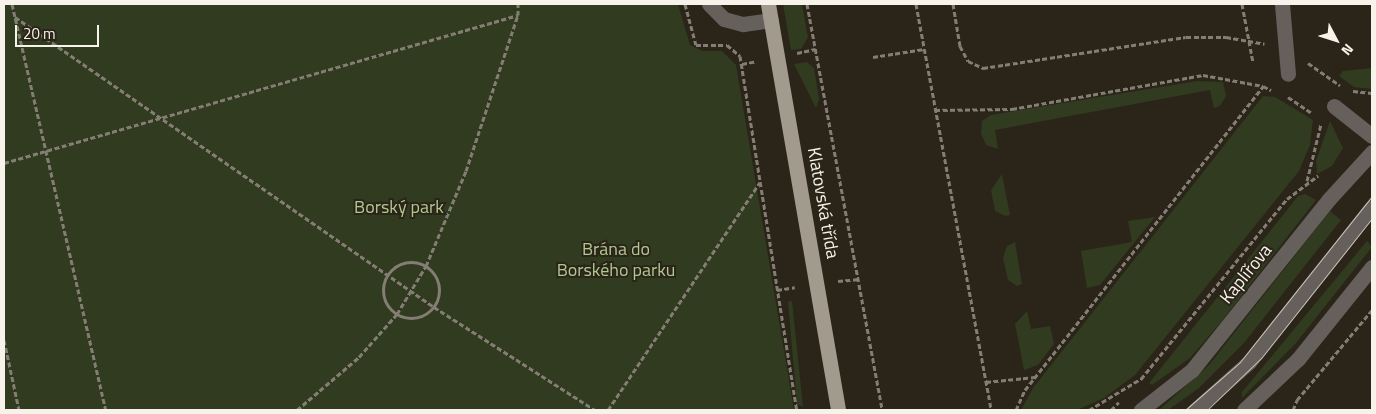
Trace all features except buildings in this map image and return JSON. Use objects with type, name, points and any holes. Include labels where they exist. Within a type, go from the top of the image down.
[{"type":"main road","name":"Klatovská třída","points":[[768,4],[838,410]]},
{"type":"street","points":[[709,4],[724,20],[743,24],[771,20]]},
{"type":"street","points":[[1282,4],[1289,53],[1288,74]]},
{"type":"street","points":[[1334,106],[1372,136]]},
{"type":"street","name":"Kaplířova","points":[[1141,410],[1192,370],[1329,199],[1372,152]]},
{"type":"street","points":[[1194,410],[1249,362],[1372,207]]},
{"type":"street","points":[[1244,410],[1298,359],[1372,268]]},
{"type":"path","points":[[12,4],[106,410]]},
{"type":"path","points":[[297,410],[359,358],[397,314],[426,266],[466,171],[518,15],[518,4]]},
{"type":"path","points":[[685,4],[696,45],[728,45],[740,56],[796,410]]},
{"type":"path","points":[[807,4],[882,410]]},
{"type":"path","points":[[916,4],[991,410]]},
{"type":"path","points":[[953,4],[960,46],[968,61],[983,68],[1186,37],[1249,40],[1289,53],[1347,90]]},
{"type":"path","points":[[1242,4],[1253,62]]},
{"type":"path","points":[[4,163],[45,153],[158,116],[518,15]]},
{"type":"path","points":[[15,17],[434,308],[595,410]]},
{"type":"path","points":[[873,57],[924,49]]},
{"type":"path","points":[[935,110],[1012,109],[1203,75],[1263,86],[1276,92]]},
{"type":"path","points":[[1016,410],[1036,377],[1263,86]]},
{"type":"path","points":[[1283,94],[1322,120]]},
{"type":"path","points":[[1089,410],[1144,376],[1307,181]]},
{"type":"path","points":[[608,410],[761,182]]},
{"type":"path","points":[[408,262],[426,266],[438,280],[434,308],[419,318],[397,314],[384,296],[388,275],[408,262]]},
{"type":"path","points":[[1293,410],[1297,400],[1372,310]]},
{"type":"path","points":[[4,340],[19,410]]},
{"type":"path","points":[[986,382],[1036,377]]},
{"type":"green space","name":"Borský park","points":[[4,4],[678,4],[690,45],[702,51],[722,51],[736,65],[794,410],[4,410]]},
{"type":"green space","points":[[783,4],[802,4],[808,37],[801,49],[791,50]]},
{"type":"green space","points":[[807,62],[814,68],[819,99],[816,108],[794,64]]},
{"type":"green space","points":[[1372,68],[1372,89],[1354,87],[1339,76],[1343,71]]},
{"type":"green space","points":[[1197,81],[1223,82],[1226,96],[1220,106],[1214,108],[1210,90],[995,130],[998,149],[986,145],[981,133],[982,121],[991,115]]},
{"type":"green space","points":[[1263,96],[1275,97],[1313,120],[1310,145],[1299,171],[1135,375],[1104,398],[1077,410],[1021,410],[1033,388]]},
{"type":"green space","points":[[1330,121],[1343,148],[1332,166],[1317,174],[1316,161]]},
{"type":"green space","points":[[1002,174],[1010,215],[1005,216],[995,211],[991,190]]},
{"type":"green space","points":[[1305,194],[1316,200],[1222,321],[1190,358],[1152,385],[1149,383],[1298,196]]},
{"type":"green space","points":[[1330,211],[1341,220],[1244,343],[1199,388],[1168,410],[1159,410],[1209,365]]},
{"type":"green space","points":[[1155,217],[1100,285],[1087,288],[1081,251],[1132,242],[1128,221]]},
{"type":"green space","points":[[1367,241],[1372,247],[1296,343],[1242,398],[1242,392]]},
{"type":"green space","points":[[1015,242],[1022,284],[1017,286],[1008,280],[1003,258],[1007,246]]},
{"type":"green space","points":[[792,301],[803,407],[797,404],[788,302]]},
{"type":"green space","points":[[1027,311],[1031,329],[1050,326],[1054,344],[1038,365],[1024,370],[1015,324]]},
{"type":"tram line","points":[[1185,410],[1240,362],[1372,196]]},
{"type":"tram line","points":[[1207,410],[1262,357],[1372,218]]},
{"type":"park label","name":"Brána do Borského parku","points":[[616,260]]}]
